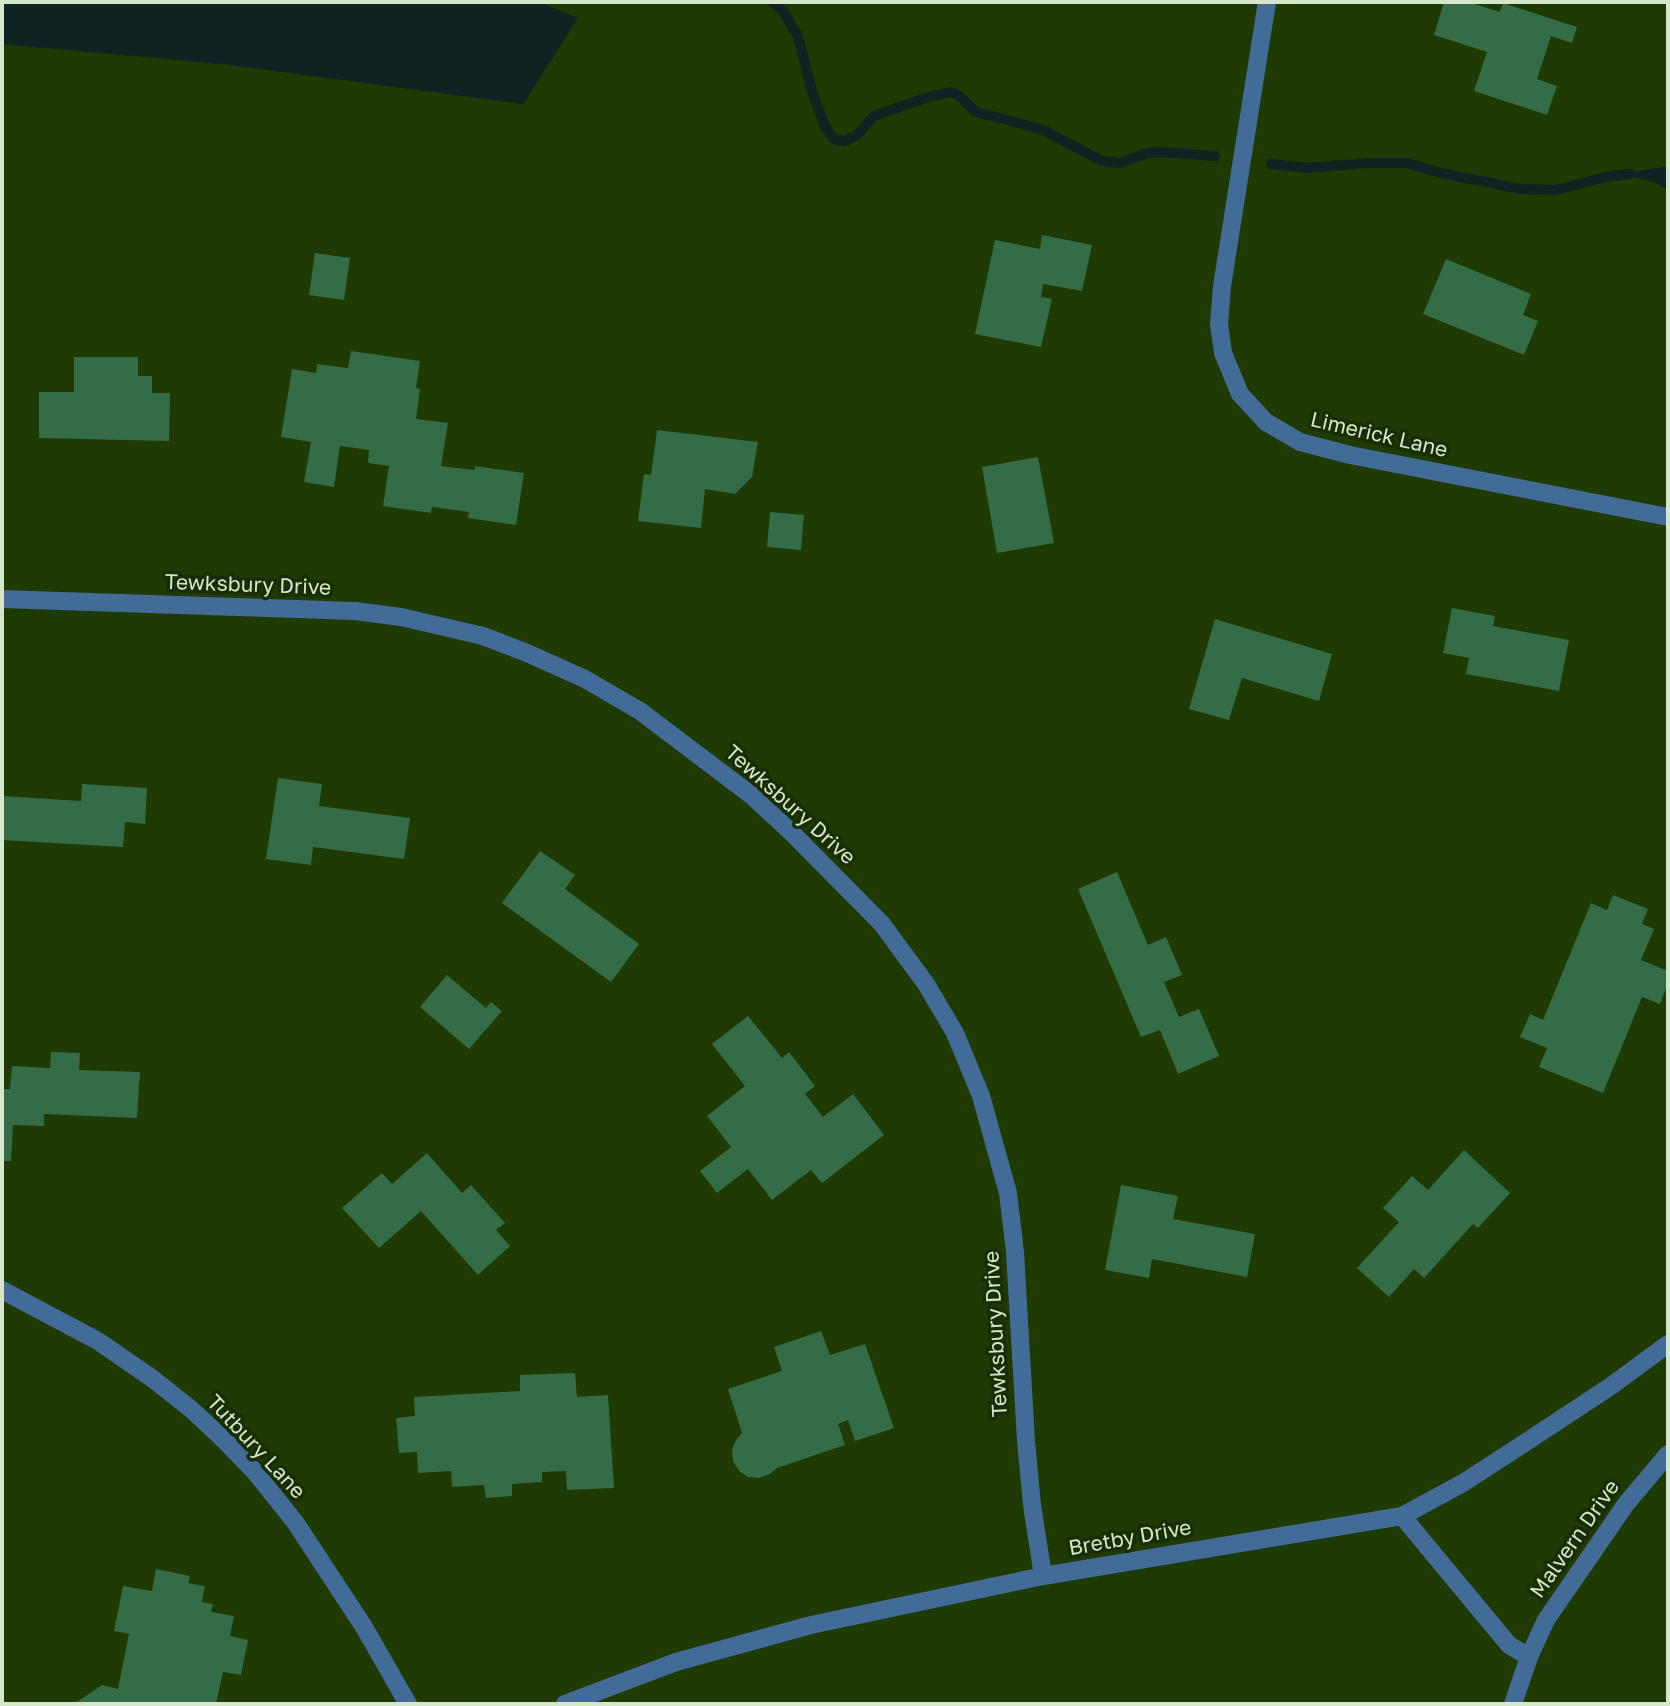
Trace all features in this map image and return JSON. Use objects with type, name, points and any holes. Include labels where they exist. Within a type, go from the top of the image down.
[{"type":"street","name":"Limerick Lane","points":[[1267,2],[1222,286],[1219,324],[1223,353],[1240,394],[1266,422],[1300,442],[1362,458],[1668,517]]},
{"type":"street","name":"Tewksbury Drive","points":[[2,599],[355,611],[401,617],[483,636],[585,679],[640,711],[751,795],[793,834],[882,924],[920,974],[955,1033],[981,1096],[1008,1194],[1015,1252],[1026,1441],[1043,1576]]},
{"type":"street","name":"Tutbury Lane","points":[[2,1290],[98,1341],[153,1379],[224,1440],[255,1472],[295,1522],[364,1628],[408,1704]]},
{"type":"street","name":"Bretby Drive","points":[[565,1704],[676,1662],[811,1625],[1043,1576],[1402,1516],[1462,1483],[1517,1448],[1611,1386],[1668,1344]]},
{"type":"street","name":"Malvern Drive","points":[[1513,1704],[1529,1657],[1546,1620],[1626,1504],[1668,1454]]},
{"type":"street","points":[[1402,1516],[1509,1645],[1529,1657]]},
{"type":"water","points":[[2,2],[539,2],[578,18],[523,104],[222,64],[2,44]]},
{"type":"water","points":[[1668,166],[1668,190],[1629,173]]},
{"type":"building","points":[[1444,2],[1468,2],[1500,12],[1503,3],[1577,27],[1572,43],[1551,36],[1537,79],[1557,86],[1547,115],[1474,91],[1487,52],[1434,35]]},
{"type":"building","points":[[1042,235],[1092,245],[1082,291],[1043,284],[1041,297],[1052,299],[1041,347],[975,334],[995,240],[1040,249]]},
{"type":"building","points":[[315,253],[350,258],[344,300],[309,295]]},
{"type":"building","points":[[1446,259],[1531,294],[1523,315],[1538,321],[1524,355],[1423,314]]},
{"type":"building","points":[[351,351],[420,361],[416,388],[420,389],[416,419],[448,423],[441,466],[475,470],[475,466],[524,473],[516,525],[468,518],[469,512],[432,507],[431,513],[383,506],[389,466],[368,463],[369,450],[340,446],[334,487],[304,482],[311,442],[281,437],[292,369],[316,373],[317,364],[348,368]]},
{"type":"building","points":[[74,357],[138,357],[138,376],[152,376],[152,393],[170,393],[169,441],[39,438],[39,392],[74,392]]},
{"type":"building","points":[[657,430],[758,442],[752,477],[735,494],[705,489],[701,528],[638,521],[644,474],[651,475]]},
{"type":"building","points":[[1038,457],[1054,543],[997,553],[982,467]]},
{"type":"building","points":[[770,512],[804,515],[801,550],[767,547]]},
{"type":"building","points":[[1452,608],[1495,616],[1493,626],[1569,640],[1559,691],[1466,674],[1469,658],[1443,653]]},
{"type":"building","points":[[1215,619],[1332,654],[1319,701],[1242,678],[1229,720],[1189,709]]},
{"type":"building","points":[[278,778],[322,784],[319,806],[410,818],[404,859],[313,847],[311,865],[266,859]]},
{"type":"building","points":[[82,784],[147,788],[145,824],[125,822],[123,847],[2,840],[2,796],[81,801]]},
{"type":"building","points":[[540,851],[575,875],[565,889],[639,944],[611,982],[502,903]]},
{"type":"building","points":[[1117,872],[1148,945],[1166,937],[1182,975],[1164,982],[1179,1017],[1199,1009],[1219,1056],[1178,1074],[1160,1030],[1141,1037],[1078,889]]},
{"type":"building","points":[[1613,895],[1648,909],[1642,924],[1654,929],[1641,960],[1668,971],[1668,983],[1660,1004],[1642,997],[1603,1093],[1539,1067],[1547,1048],[1520,1037],[1530,1014],[1543,1020],[1591,903],[1607,910]]},
{"type":"building","points":[[447,975],[486,1008],[491,1002],[502,1011],[469,1049],[420,1007]]},
{"type":"building","points":[[748,1016],[782,1058],[789,1052],[815,1086],[805,1094],[823,1117],[853,1094],[884,1135],[822,1183],[811,1170],[772,1200],[748,1169],[717,1193],[700,1171],[731,1147],[707,1116],[745,1086],[712,1044]]},
{"type":"building","points":[[51,1052],[80,1053],[79,1070],[140,1072],[137,1118],[44,1114],[44,1126],[13,1125],[11,1161],[2,1161],[2,1089],[10,1089],[12,1066],[50,1068]]},
{"type":"building","points":[[1464,1150],[1510,1193],[1478,1228],[1473,1224],[1424,1278],[1414,1269],[1389,1297],[1357,1268],[1399,1222],[1383,1208],[1412,1176],[1428,1190]]},
{"type":"building","points":[[427,1153],[462,1193],[471,1185],[505,1223],[496,1230],[510,1246],[478,1275],[421,1211],[379,1248],[342,1208],[382,1173],[392,1184]]},
{"type":"building","points":[[1121,1185],[1178,1196],[1173,1219],[1255,1234],[1247,1277],[1152,1259],[1149,1278],[1105,1270]]},
{"type":"building","points":[[821,1331],[830,1355],[865,1344],[894,1428],[855,1441],[848,1420],[838,1424],[845,1445],[777,1468],[759,1478],[748,1477],[739,1471],[733,1461],[732,1450],[742,1433],[728,1389],[782,1371],[774,1347]]},
{"type":"building","points":[[575,1373],[577,1397],[608,1395],[614,1488],[567,1490],[566,1471],[542,1472],[542,1482],[512,1484],[512,1496],[486,1498],[484,1485],[452,1487],[451,1471],[418,1473],[417,1452],[399,1453],[396,1418],[415,1416],[414,1397],[520,1391],[520,1375]]},
{"type":"building","points":[[156,1569],[190,1576],[188,1583],[205,1586],[202,1602],[213,1604],[211,1612],[234,1616],[230,1636],[248,1640],[241,1675],[223,1672],[216,1704],[74,1704],[102,1685],[118,1689],[129,1634],[114,1631],[123,1586],[152,1591]]},
{"type":"waterway","points":[[772,2],[783,11],[798,36],[812,91],[825,127],[835,140],[845,141],[857,135],[874,116],[951,92],[976,112],[1041,129],[1102,161],[1120,163],[1147,153],[1161,152],[1215,156]]},
{"type":"waterway","points":[[1271,164],[1308,168],[1407,163],[1441,173],[1521,189],[1556,190],[1605,177],[1630,174]]}]
